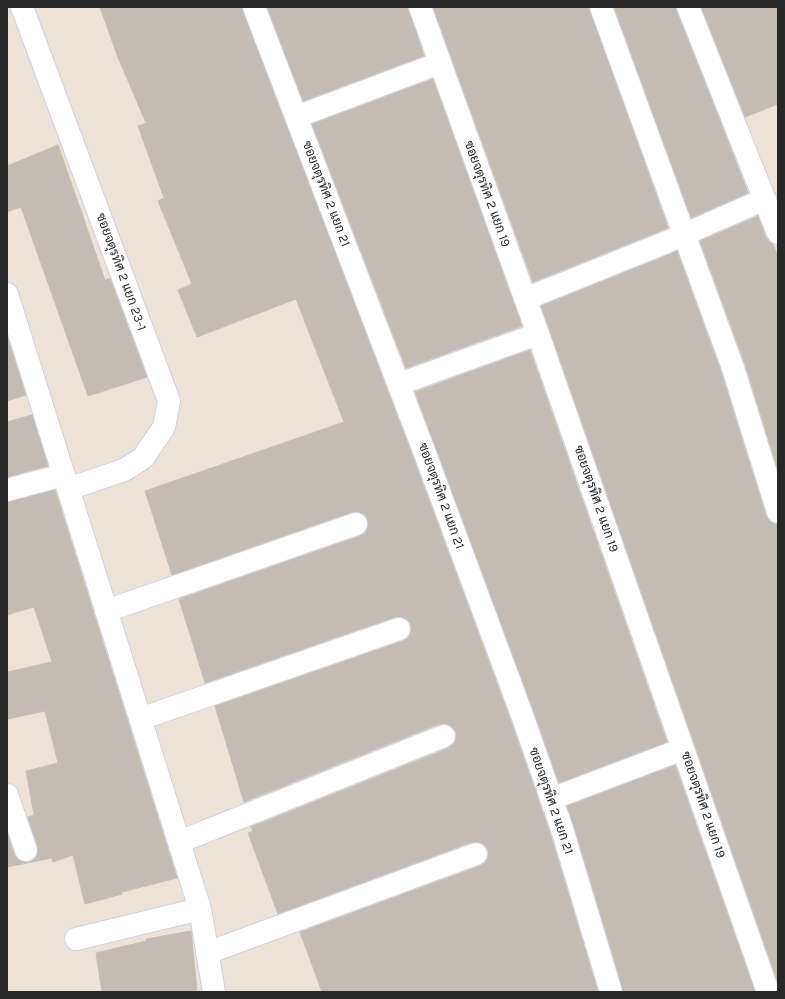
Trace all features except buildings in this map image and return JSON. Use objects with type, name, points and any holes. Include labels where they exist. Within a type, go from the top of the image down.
[{"type":"street","name":"ซอยจตุรทิศ 2 แยก 23-1","points":[[7,490],[66,482],[124,470],[143,458],[164,427],[169,401],[22,7]]},
{"type":"street","name":"ซอยจตุรทิศ 2 แยก 21","points":[[254,7],[399,384],[551,799],[611,992]]},
{"type":"street","name":"ซอยจตุรทิศ 2 แยก 19","points":[[420,7],[538,334],[768,992]]},
{"type":"street","points":[[601,7],[732,368],[778,512]]},
{"type":"street","points":[[688,7],[778,233]]},
{"type":"street","points":[[296,117],[440,63]]},
{"type":"street","points":[[525,299],[684,234],[764,199]]},
{"type":"street","points":[[7,294],[200,909],[214,992]]},
{"type":"street","points":[[399,384],[538,334]]},
{"type":"street","points":[[106,611],[356,524]]},
{"type":"street","points":[[140,719],[400,629]]},
{"type":"street","points":[[178,842],[444,736]]},
{"type":"street","points":[[551,799],[683,750]]},
{"type":"street","points":[[7,795],[26,850]]},
{"type":"street","points":[[207,953],[476,854]]},
{"type":"street","points":[[76,939],[200,909]]}]
